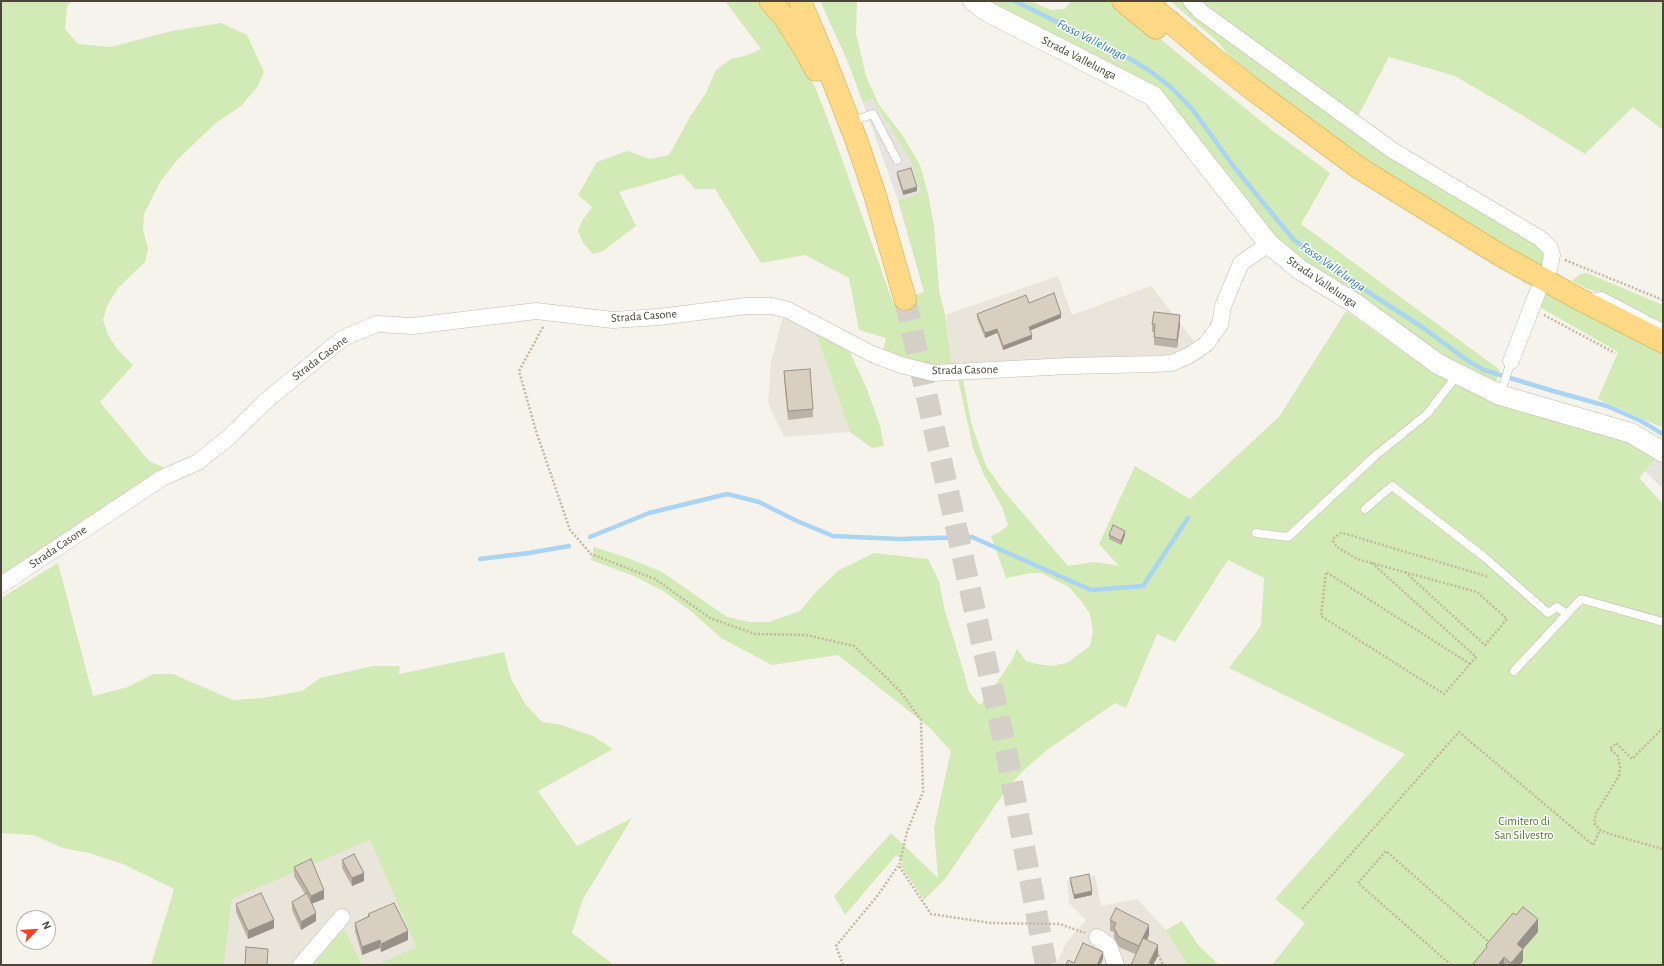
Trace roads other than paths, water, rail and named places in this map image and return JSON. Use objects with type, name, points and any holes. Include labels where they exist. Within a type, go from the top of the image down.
[{"type":"highway","points":[[770,1],[785,18],[804,48],[827,95],[846,113]]},
{"type":"highway","points":[[800,1],[846,113],[875,195],[905,299]]},
{"type":"highway","points":[[812,1],[825,31],[823,55]]},
{"type":"highway","points":[[1122,1],[1194,60],[1212,58]]},
{"type":"highway","points":[[1146,1],[1212,58],[1359,168],[1494,252],[1579,299],[1663,342]]},
{"type":"street","name":"Strada Vallelunga","points":[[973,1],[986,11],[1153,96],[1269,244],[1299,269],[1356,304],[1438,364],[1500,395],[1631,433],[1663,452]]},
{"type":"street","points":[[1191,1],[1200,11],[1392,150],[1541,239],[1550,248],[1552,255],[1549,269]]},
{"type":"street","name":"Strada Casone","points":[[1,585],[162,478],[198,462],[229,437],[280,389],[343,338],[377,324],[413,326],[536,311],[613,320],[659,317],[746,306],[772,306],[788,310],[872,354],[900,365],[933,373],[1172,363],[1190,356],[1206,344],[1220,324],[1223,306],[1241,263],[1269,244]]},
{"type":"street","points":[[1511,361],[1538,291]]},
{"type":"street","points":[[301,965],[342,916]]},
{"type":"street","points":[[1097,937],[1109,946],[1116,965]]},
{"type":"lane","points":[[846,113],[873,114],[897,160]]},
{"type":"lane","points":[[1579,299],[1602,296],[1663,328]]},
{"type":"lane","points":[[1500,395],[1511,361]]},
{"type":"lane","points":[[1256,533],[1288,537],[1376,455],[1427,414],[1458,374]]},
{"type":"lane","points":[[1365,509],[1392,486],[1483,556],[1548,613],[1557,607],[1567,614]]},
{"type":"lane","points":[[1514,671],[1581,599],[1663,622]]},
{"type":"waterway","name":"Fosso Vallelunga","points":[[1015,1],[1127,57],[1150,71],[1173,89],[1193,110],[1234,167],[1293,239],[1316,258],[1422,327],[1468,361],[1484,370],[1607,406],[1641,421],[1663,434]]},
{"type":"waterway","points":[[590,537],[649,513],[727,494],[759,502],[797,521],[833,536],[899,539],[972,537],[1091,590],[1143,586],[1188,518]]},
{"type":"waterway","points":[[480,559],[569,546]]},
{"type":"tunnel","points":[[905,299],[1006,750],[1046,965]]},
{"type":"park label","name":"Cimitero di San Silvestro","points":[[1524,828]]}]
